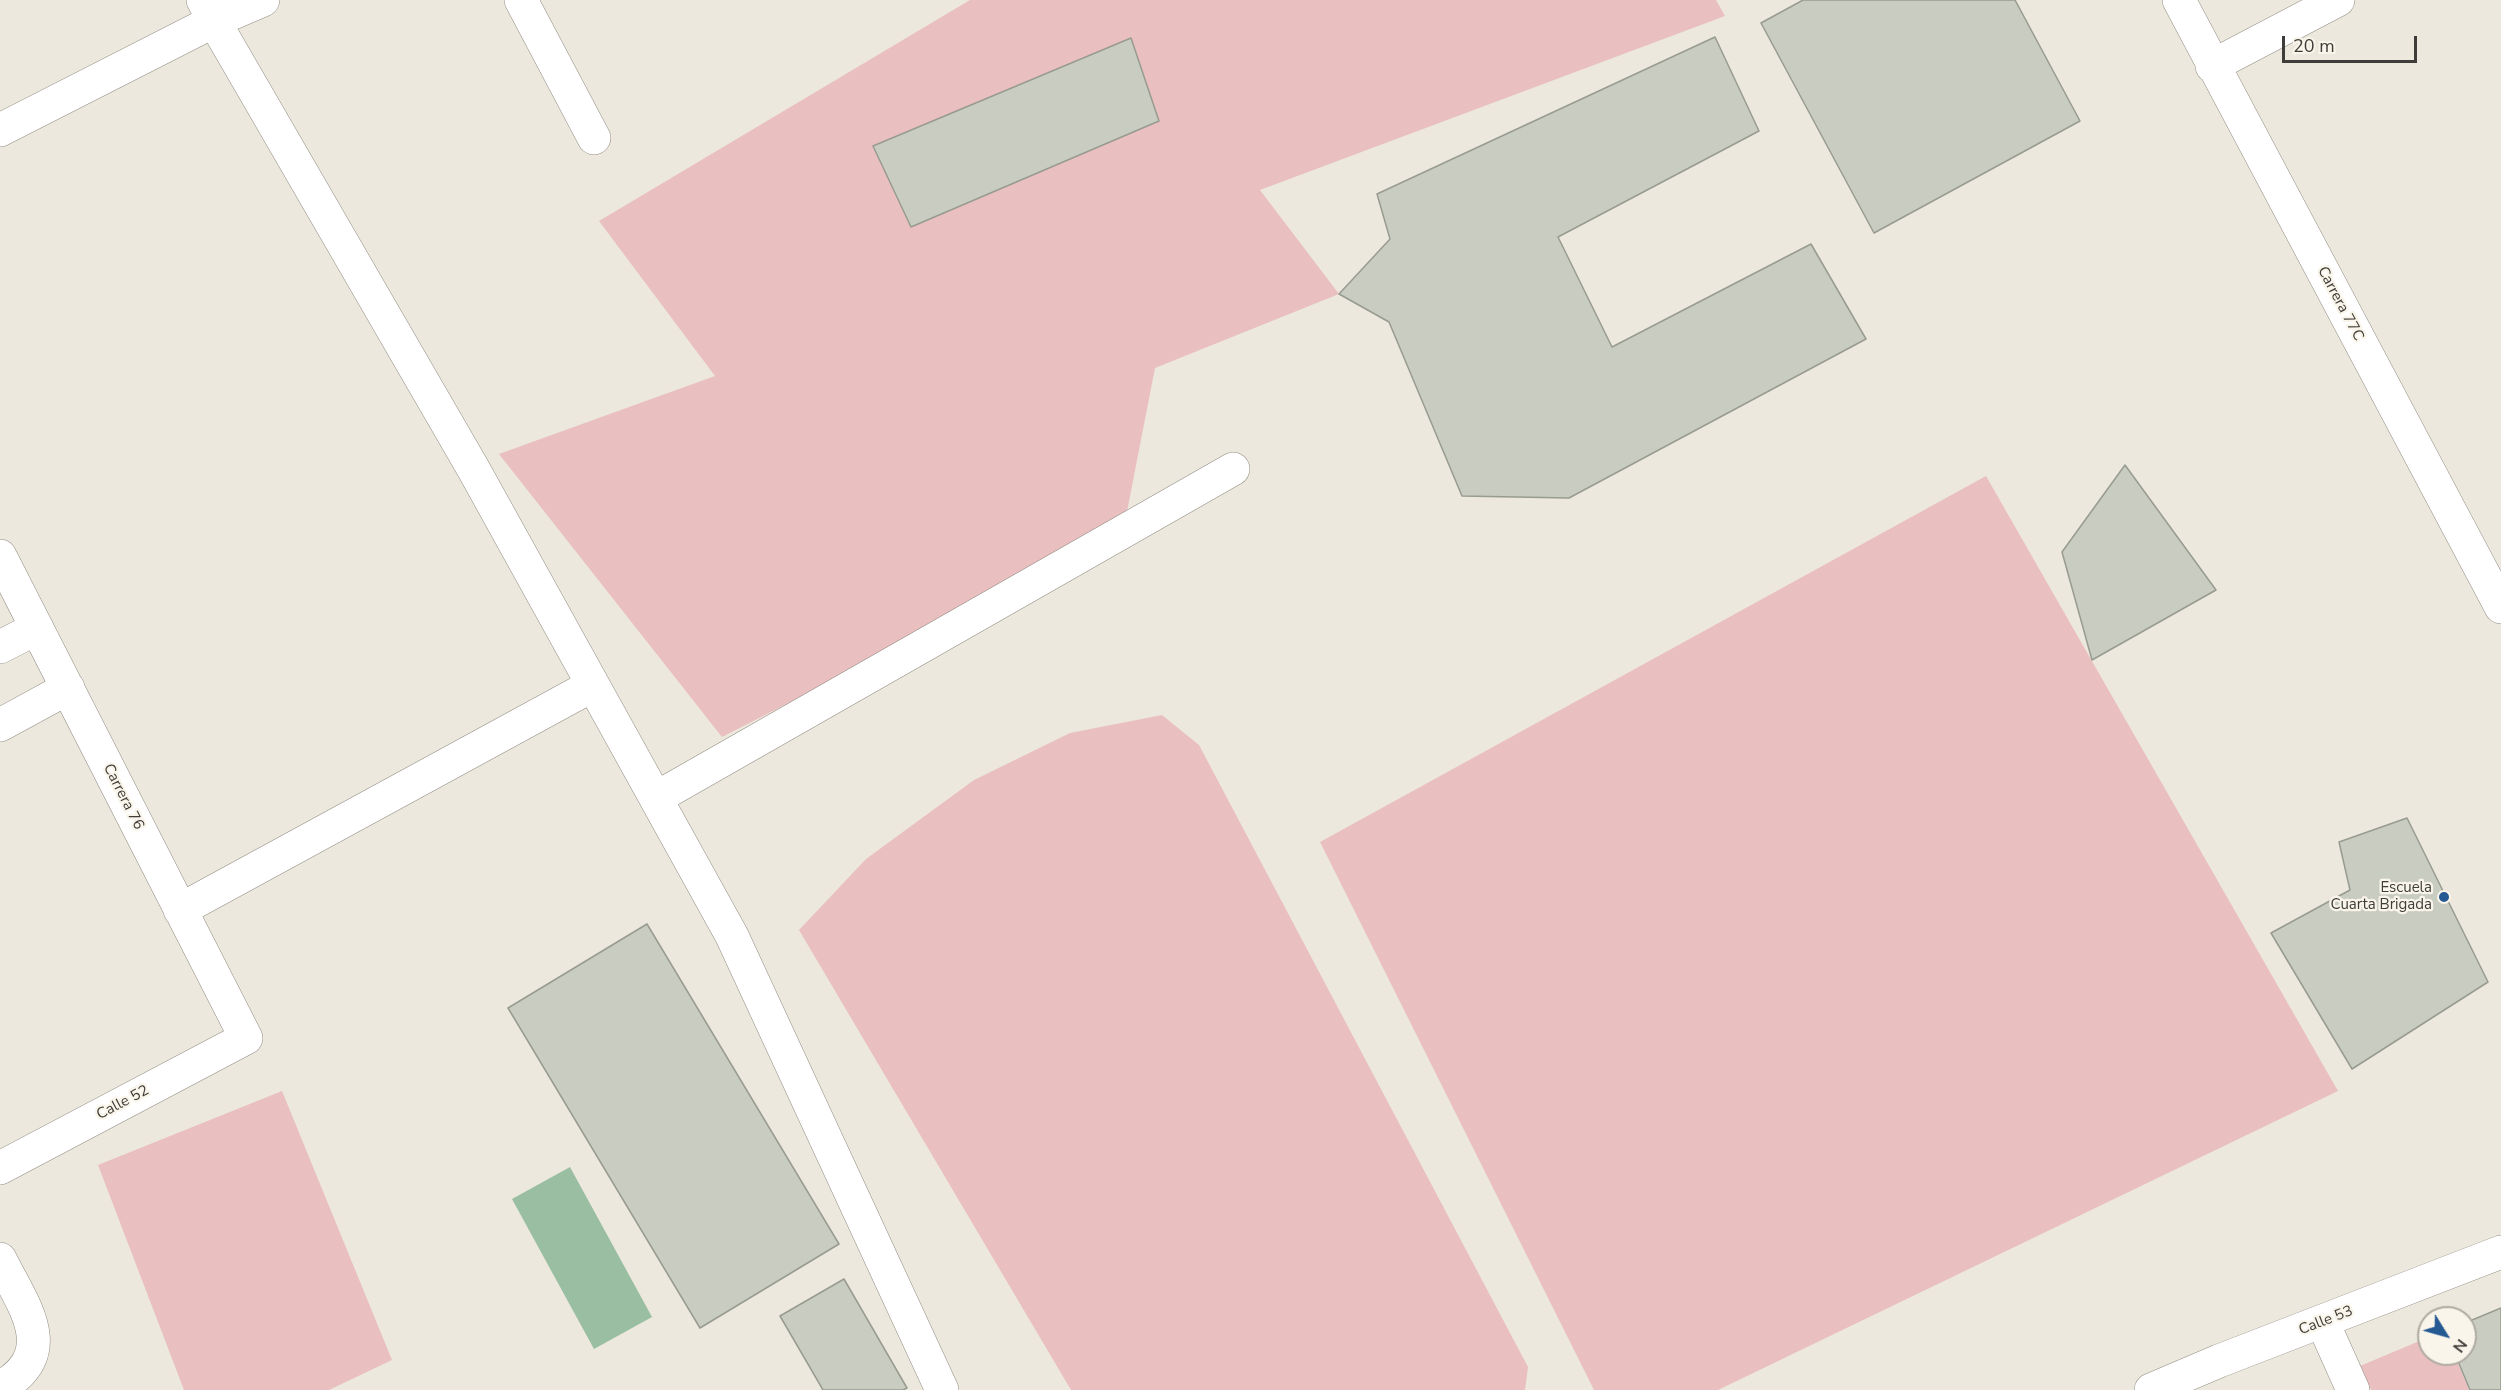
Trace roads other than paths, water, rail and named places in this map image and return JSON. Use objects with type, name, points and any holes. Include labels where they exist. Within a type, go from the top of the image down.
[{"type":"street","points":[[0,130],[209,10],[263,0]]},
{"type":"street","points":[[521,0],[594,138]]},
{"type":"street","name":"Carrera 77C","points":[[2179,0],[2501,607]]},
{"type":"street","points":[[2212,66],[2338,0]]},
{"type":"street","points":[[209,10],[474,470],[732,936],[942,1390]]},
{"type":"street","points":[[656,798],[1233,469]]},
{"type":"street","name":"Carrera 76","points":[[0,556],[246,1038]]},
{"type":"street","points":[[0,647],[37,628]]},
{"type":"street","points":[[180,910],[593,685]]},
{"type":"street","points":[[0,725],[68,688]]},
{"type":"street","name":"Calle 52","points":[[0,1168],[246,1038]]},
{"type":"street","name":"Calle 53","points":[[2151,1390],[2218,1361],[2323,1323],[2501,1252]]},
{"type":"street","points":[[0,1259],[33,1327],[34,1350],[18,1377],[0,1388]]},
{"type":"street","points":[[2323,1323],[2353,1390]]},
{"type":"place","name":"Escuela Cuarta Brigada","points":[[2444,897]]}]
